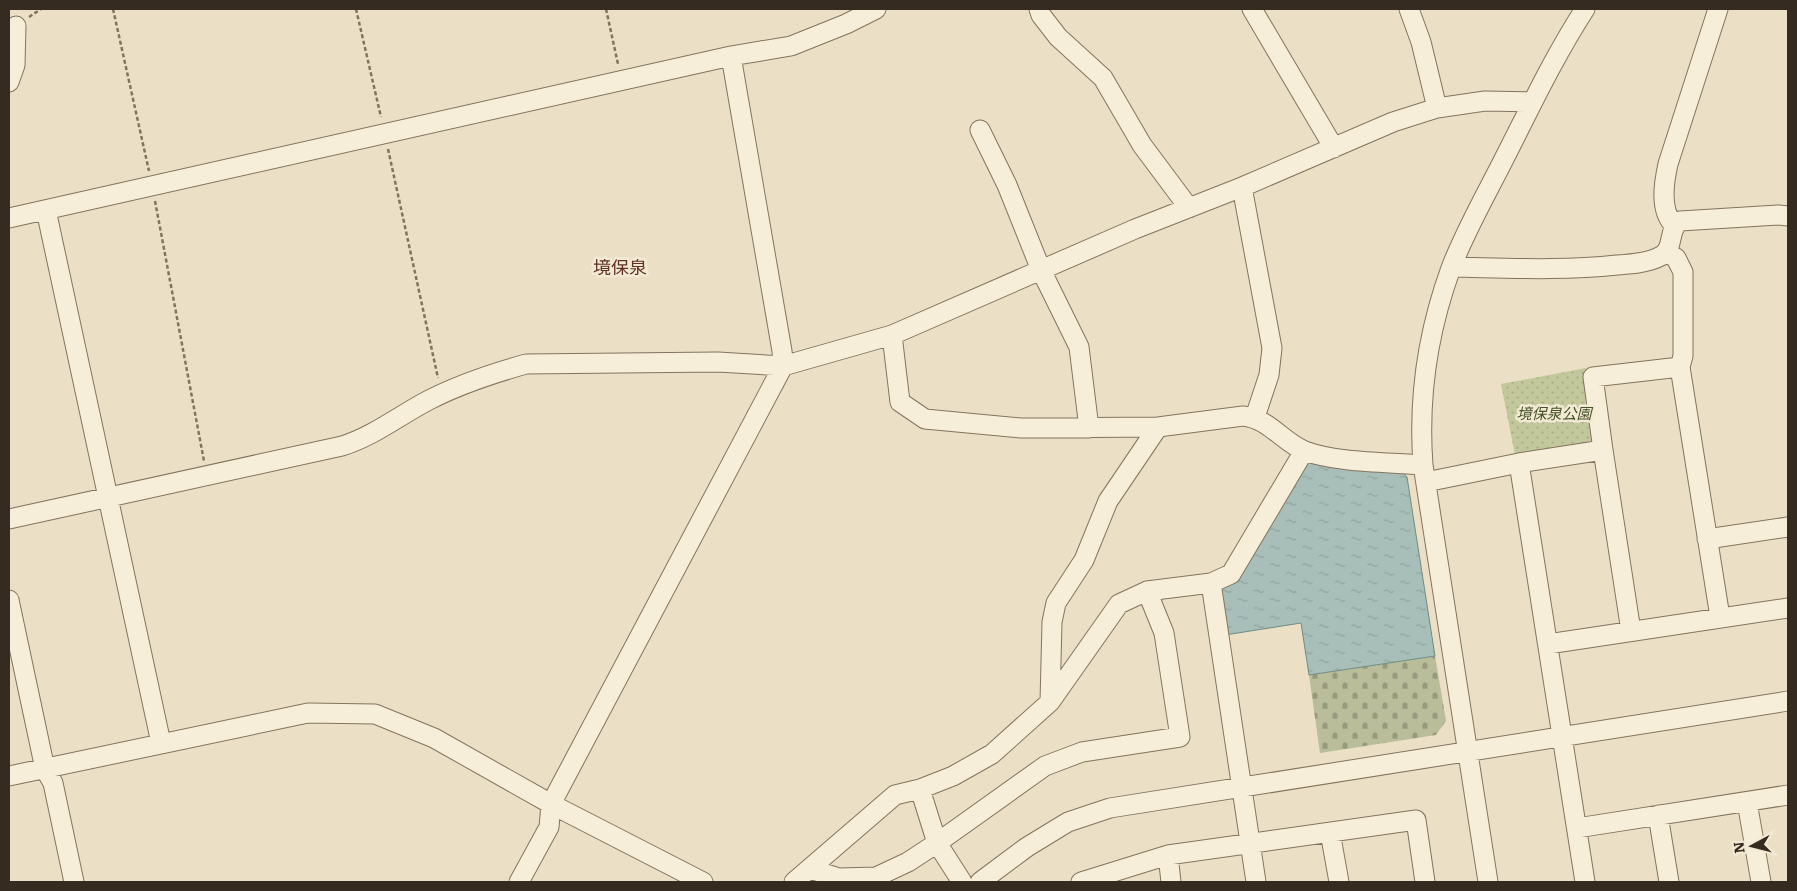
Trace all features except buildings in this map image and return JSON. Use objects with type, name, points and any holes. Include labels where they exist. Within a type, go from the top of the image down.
[{"type":"street","points":[[9,218],[731,56],[791,46],[846,24],[876,9]]},
{"type":"street","points":[[1039,9],[1041,15],[1058,37],[1103,78],[1142,145],[1189,208]]},
{"type":"street","points":[[1252,9],[1334,148]]},
{"type":"street","points":[[1409,9],[1421,42],[1437,108]]},
{"type":"street","points":[[1488,882],[1425,473],[1421,430],[1424,380],[1436,316],[1452,267],[1480,205],[1532,102],[1585,9]]},
{"type":"street","points":[[1674,225],[1667,216],[1664,182],[1668,164],[1718,9]]},
{"type":"street","points":[[9,82],[15,65],[16,26]]},
{"type":"street","points":[[519,882],[549,827],[551,804],[783,366],[731,56]]},
{"type":"street","points":[[9,518],[342,446],[362,440],[443,394],[496,372],[526,364],[718,362],[783,366],[892,335],[1040,270],[1242,187],[1393,122],[1437,108],[1484,101],[1532,102]]},
{"type":"street","points":[[980,130],[1007,185],[1040,270],[1079,347],[1089,428]]},
{"type":"street","points":[[1242,187],[1272,348],[1269,375],[1255,417]]},
{"type":"street","points":[[46,210],[161,743]]},
{"type":"street","points":[[1452,267],[1582,269],[1638,263],[1661,257],[1667,252],[1674,225],[1680,221],[1788,216]]},
{"type":"street","points":[[1667,252],[1676,258],[1683,272],[1683,336],[1680,367],[1720,617]]},
{"type":"street","points":[[892,335],[900,402],[925,419],[1021,428],[1089,428],[1158,427],[1243,416],[1255,417],[1304,451],[1325,457],[1425,473],[1519,463],[1603,450]]},
{"type":"street","points":[[1631,630],[1593,377],[1680,367]]},
{"type":"street","points":[[1050,702],[1052,622],[1056,603],[1084,560],[1108,501],[1158,427]]},
{"type":"street","points":[[794,882],[895,795],[920,789],[953,776],[992,754],[1050,702],[1119,604],[1147,591],[1212,583],[1231,574],[1304,451]]},
{"type":"street","points":[[1519,463],[1585,882]]},
{"type":"street","points":[[1707,539],[1788,527]]},
{"type":"street","points":[[1212,583],[1256,882]]},
{"type":"street","points":[[810,868],[839,878],[876,877],[908,862],[937,843],[1044,766],[1082,752],[1180,737],[1164,633],[1147,591]]},
{"type":"street","points":[[9,600],[45,769],[53,784],[74,882]]},
{"type":"street","points":[[1548,644],[1631,630],[1788,608]]},
{"type":"street","points":[[980,882],[1028,847],[1068,822],[1110,808],[1241,786],[1468,753],[1562,736],[1788,702]]},
{"type":"street","points":[[9,776],[308,713],[375,714],[434,738],[551,804],[697,881]]},
{"type":"street","points":[[920,789],[937,843],[962,882]]},
{"type":"street","points":[[1576,828],[1788,795]]},
{"type":"street","points":[[1747,802],[1761,882]]},
{"type":"street","points":[[1658,816],[1669,882]]},
{"type":"street","points":[[1085,881],[1168,855],[1416,820],[1425,882]]},
{"type":"street","points":[[1330,832],[1339,882]]},
{"type":"street","points":[[1168,855],[1172,882]]},
{"type":"path","points":[[113,9],[152,186],[207,475]]},
{"type":"path","points":[[356,9],[443,394]]},
{"type":"path","points":[[606,9],[622,80]]},
{"type":"green space","name":"境保泉公園","points":[[1586,368],[1596,437],[1591,445],[1515,455],[1501,384]]},
{"type":"green space","points":[[1435,656],[1446,721],[1436,735],[1320,753],[1309,675]]},
{"type":"water","points":[[1310,460],[1400,469],[1407,477],[1435,656],[1309,675],[1301,623],[1225,635],[1220,594],[1224,585],[1235,583],[1302,468]]},
{"type":"district","name":"境保泉","points":[[620,266]]}]
